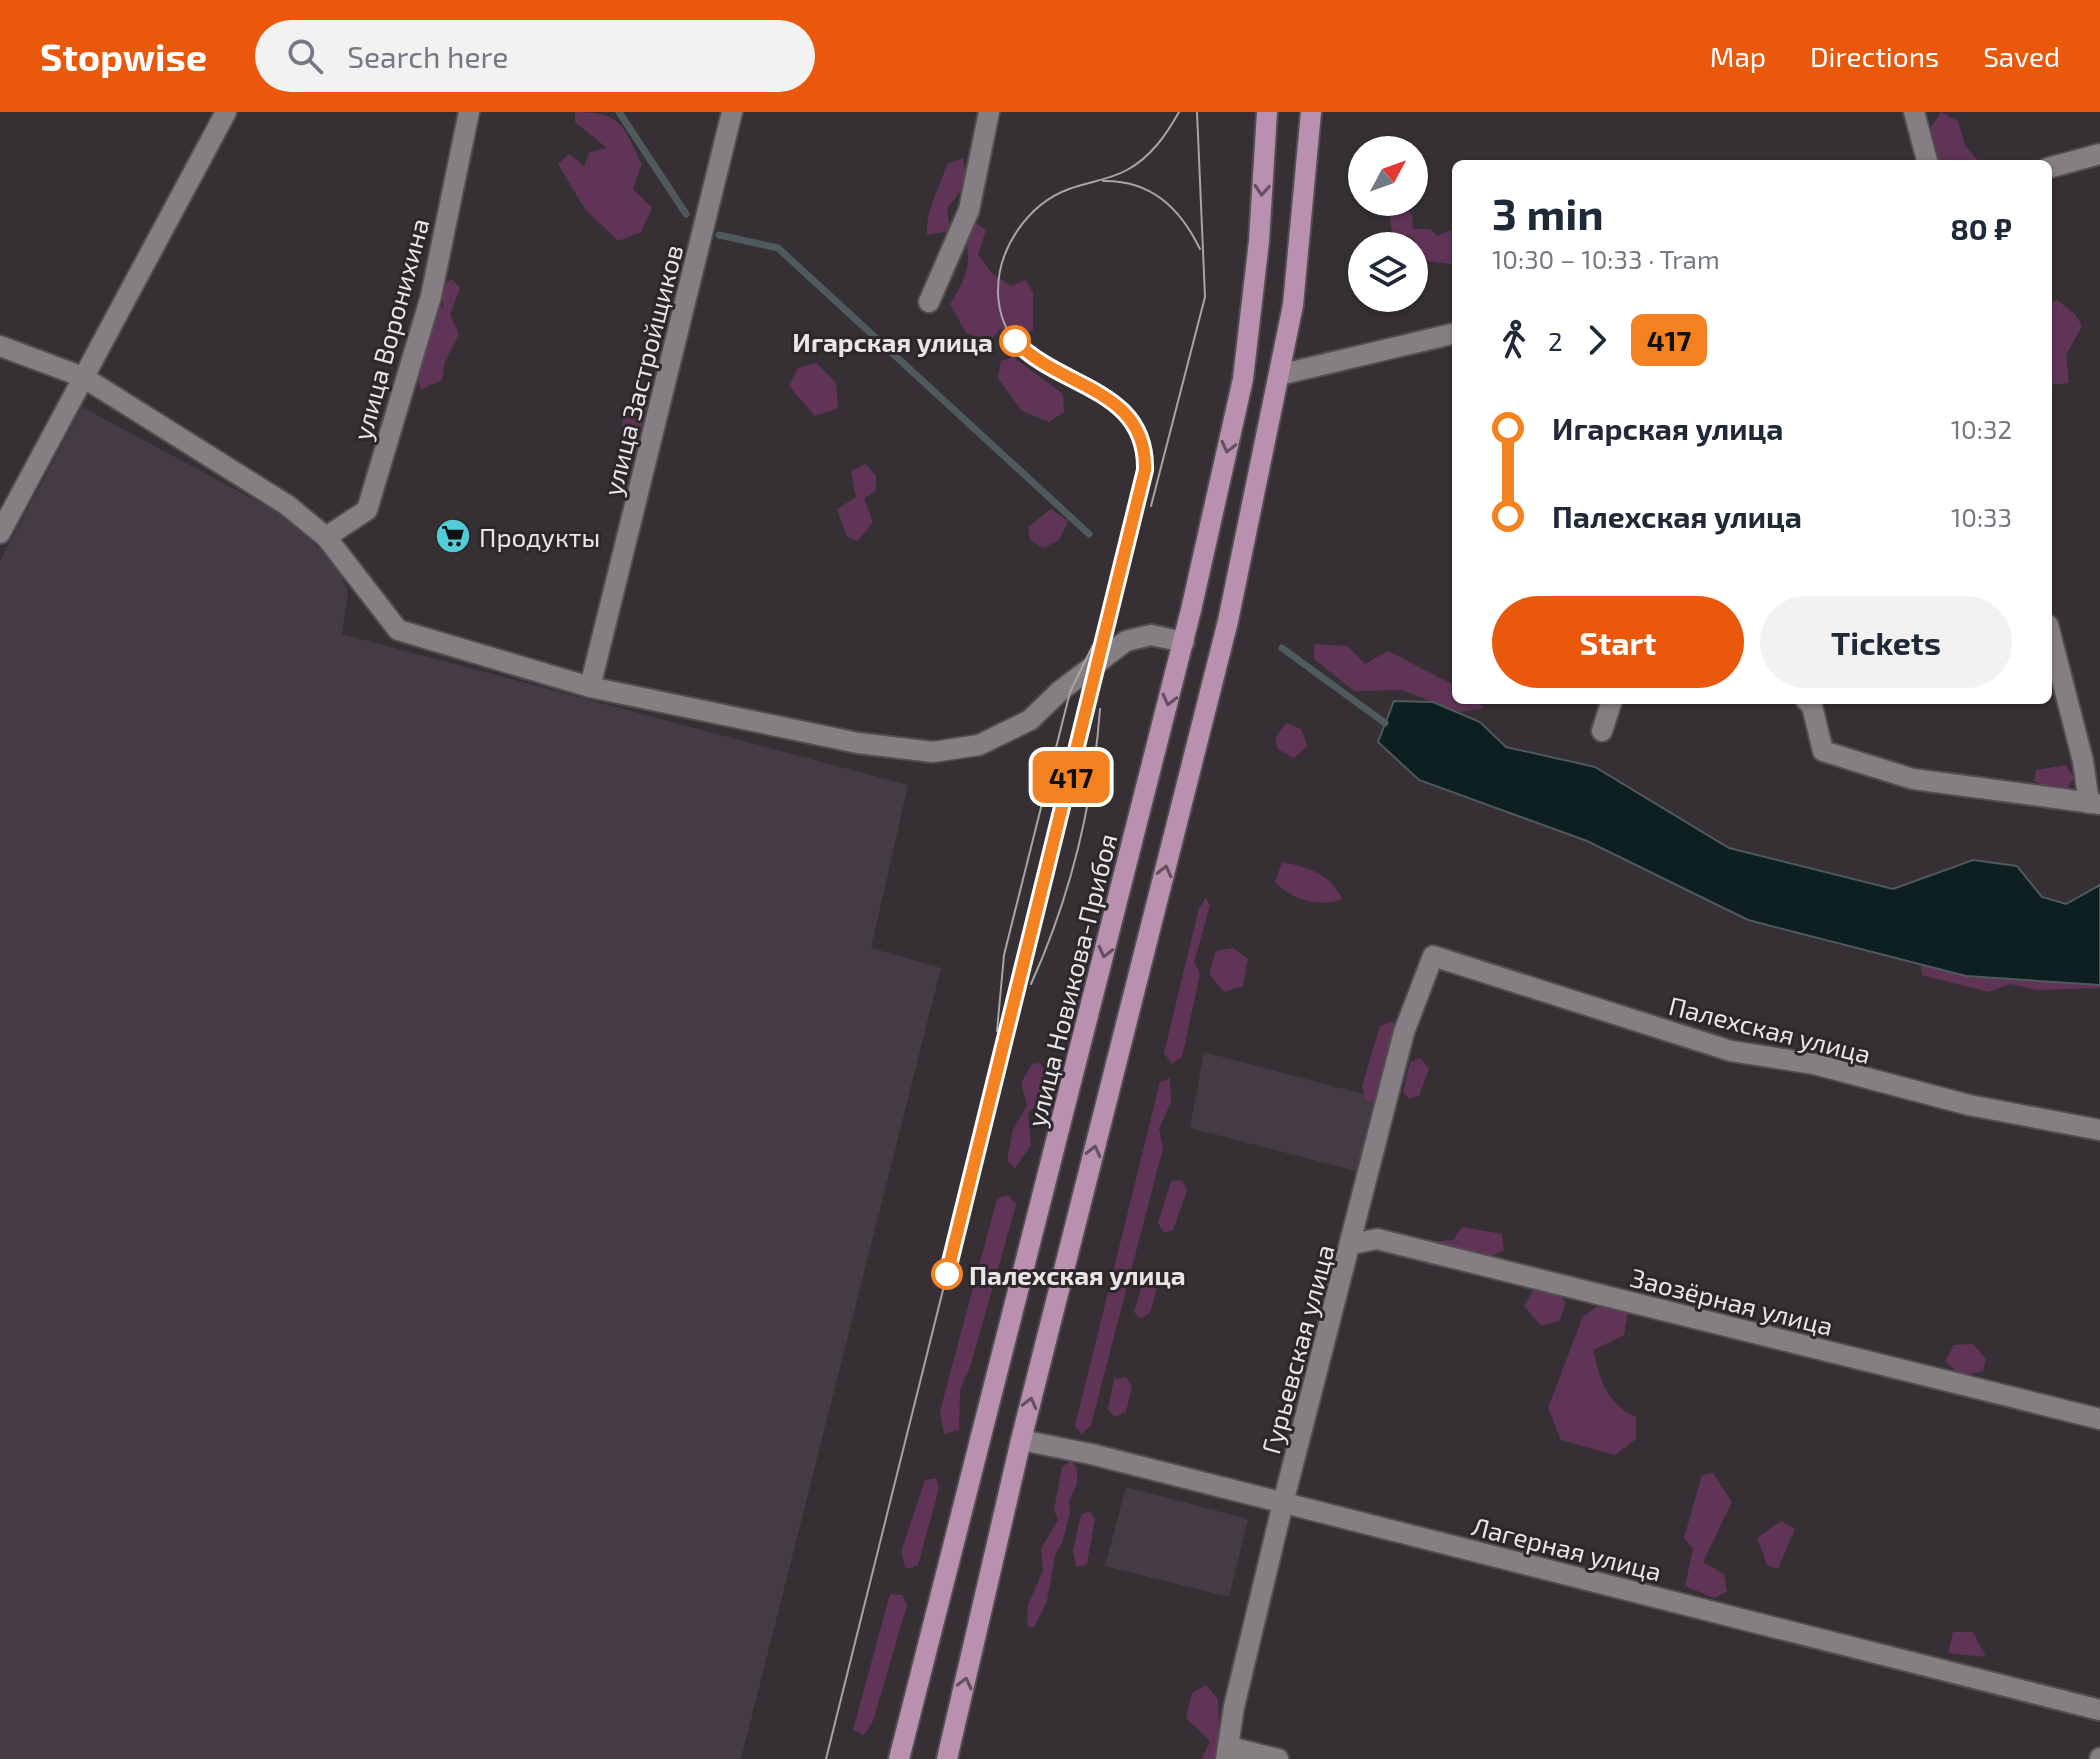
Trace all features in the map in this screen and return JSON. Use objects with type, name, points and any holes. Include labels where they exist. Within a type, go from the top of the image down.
[{"type":"main road","name":"улица Новикова-Прибоя","points":[[899,1759],[1184,642],[1243,379],[1259,241],[1267,112]]},
{"type":"main road","points":[[947,1759],[1021,1440],[1228,621],[1279,375],[1299,251],[1311,112]]},
{"type":"street","points":[[0,533],[226,112]]},
{"type":"street","name":"улица Воронихина","points":[[326,537],[367,510],[431,296],[469,112]]},
{"type":"street","name":"улица Застройщиков","points":[[590,687],[732,112]]},
{"type":"street","points":[[929,302],[969,210],[989,112]]},
{"type":"street","points":[[1914,112],[1927,160]]},
{"type":"street","points":[[2052,167],[2100,154]]},
{"type":"street","points":[[1279,375],[1452,334]]},
{"type":"street","points":[[0,346],[83,377],[287,505],[326,537],[370,589],[398,630],[590,687],[858,743],[933,752],[979,745],[1030,720],[1060,691],[1126,641],[1151,635],[1184,642]]},
{"type":"street","points":[[1810,704],[1823,751],[1913,779],[2095,804],[2052,641]]},
{"type":"street","points":[[1602,731],[1611,704]]},
{"type":"street","name":"Палехская улица","points":[[1433,956],[1731,1051],[1814,1064],[1969,1105],[2100,1130]]},
{"type":"street","name":"Гурьевская улица","points":[[1228,1753],[1234,1707],[1283,1503],[1404,1032],[1433,956]]},
{"type":"street","name":"Заозёрная улица","points":[[1352,1244],[1377,1239],[2100,1419]]},
{"type":"street","name":"Лагерная улица","points":[[1021,1440],[1283,1503],[2100,1710]]},
{"type":"street","points":[[1228,1753],[1278,1759]]},
{"type":"shaded area","points":[[575,112],[612,118],[630,140],[642,164],[633,189],[652,208],[641,232],[618,241],[585,209],[558,164],[569,154],[584,166],[590,152],[607,148],[575,122]]},
{"type":"shaded area","points":[[1941,112],[1958,121],[1965,146],[1977,160],[1939,160],[1928,132]]},
{"type":"shaded area","points":[[963,158],[967,182],[947,209],[950,231],[927,235],[931,208],[947,164]]},
{"type":"shaded area","points":[[1391,216],[1412,216],[1413,229],[1430,229],[1437,236],[1452,230],[1452,263],[1428,261],[1428,232],[1392,232]]},
{"type":"shaded area","points":[[972,221],[986,230],[978,255],[993,274],[1011,286],[1026,280],[1033,293],[1033,330],[1020,336],[1000,329],[990,341],[966,333],[950,304],[966,270],[968,254],[964,234]]},
{"type":"shaded area","points":[[452,279],[460,288],[450,315],[459,334],[445,361],[442,380],[422,389],[412,372],[420,355],[406,335],[411,320],[444,306],[438,288]]},
{"type":"shaded area","points":[[2057,300],[2075,314],[2082,326],[2066,355],[2069,383],[2052,385],[2052,302]]},
{"type":"shaded area","points":[[1013,357],[1063,394],[1064,412],[1049,422],[1022,411],[998,378],[1001,361]]},
{"type":"shaded area","points":[[816,363],[836,383],[838,408],[815,416],[789,386],[798,368]]},
{"type":"shaded area","points":[[638,391],[651,405],[647,430],[633,436],[622,426],[624,406]]},
{"type":"shaded area","points":[[82,407],[283,515],[336,564],[348,592],[342,634],[908,785],[871,948],[941,968],[741,1759],[0,1759],[0,561]]},
{"type":"shaded area","points":[[866,464],[876,476],[876,490],[864,499],[873,522],[858,541],[847,537],[837,509],[856,497],[851,471]]},
{"type":"shaded area","points":[[1051,509],[1068,521],[1059,540],[1043,548],[1030,540],[1028,527]]},
{"type":"shaded area","points":[[1314,644],[1347,646],[1365,664],[1388,651],[1452,684],[1452,704],[1480,704],[1485,708],[1459,712],[1402,690],[1354,691],[1314,659]]},
{"type":"shaded area","points":[[1394,701],[1433,702],[1480,722],[1506,747],[1595,767],[1729,848],[1893,889],[1973,860],[2017,866],[2042,897],[2066,904],[2100,885],[2100,985],[1966,976],[1748,920],[1587,841],[1419,780],[1378,742]]},
{"type":"shaded area","points":[[1286,723],[1301,729],[1307,746],[1294,758],[1278,749],[1275,738]]},
{"type":"shaded area","points":[[2066,765],[2074,778],[2063,794],[2034,781],[2036,770]]},
{"type":"shaded area","points":[[1282,862],[1318,873],[1332,883],[1342,899],[1324,903],[1306,901],[1289,894],[1275,882]]},
{"type":"shaded area","points":[[1206,898],[1210,906],[1194,962],[1200,974],[1182,1057],[1172,1064],[1164,1053],[1199,908]]},
{"type":"shaded area","points":[[1233,948],[1248,959],[1243,986],[1224,992],[1209,974],[1216,951]]},
{"type":"shaded area","points":[[1920,961],[2100,973],[2100,988],[2038,990],[2010,984],[1989,992],[1922,975]]},
{"type":"shaded area","points":[[1392,1021],[1399,1030],[1386,1070],[1384,1097],[1366,1102],[1362,1086],[1380,1026]]},
{"type":"shaded area","points":[[1204,1052],[1378,1098],[1360,1172],[1190,1128]]},
{"type":"shaded area","points":[[1420,1058],[1429,1069],[1419,1096],[1409,1099],[1403,1092],[1410,1062]]},
{"type":"shaded area","points":[[1040,1063],[1048,1076],[1040,1102],[1028,1113],[1031,1145],[1015,1168],[1007,1161],[1013,1130],[1027,1105],[1021,1083],[1032,1064]]},
{"type":"shaded area","points":[[1170,1078],[1171,1102],[1159,1129],[1163,1148],[1091,1425],[1082,1434],[1075,1426],[1160,1082]]},
{"type":"shaded area","points":[[1182,1180],[1187,1190],[1173,1230],[1164,1233],[1158,1223],[1171,1181]]},
{"type":"shaded area","points":[[1008,1195],[1016,1205],[970,1367],[960,1390],[959,1430],[944,1434],[940,1411],[997,1199]]},
{"type":"shaded area","points":[[1462,1227],[1502,1234],[1504,1250],[1485,1259],[1455,1247],[1447,1266],[1427,1265],[1428,1242],[1453,1240]]},
{"type":"shaded area","points":[[1154,1269],[1159,1280],[1150,1313],[1140,1318],[1134,1312],[1145,1275]]},
{"type":"shaded area","points":[[1536,1285],[1555,1289],[1566,1303],[1559,1321],[1541,1326],[1524,1306]]},
{"type":"shaded area","points":[[1617,1306],[1628,1311],[1624,1335],[1593,1350],[1611,1398],[1636,1417],[1636,1439],[1615,1455],[1561,1440],[1548,1408],[1583,1316],[1597,1307]]},
{"type":"shaded area","points":[[1973,1344],[1986,1359],[1983,1371],[1961,1376],[1945,1361],[1954,1345]]},
{"type":"shaded area","points":[[1126,1377],[1132,1386],[1126,1412],[1114,1417],[1108,1409],[1114,1379]]},
{"type":"shaded area","points":[[1071,1461],[1077,1468],[1077,1485],[1069,1500],[1070,1512],[1063,1540],[1055,1556],[1047,1601],[1034,1627],[1027,1626],[1028,1605],[1043,1571],[1041,1549],[1058,1520],[1054,1510],[1062,1467]]},
{"type":"shaded area","points":[[1713,1473],[1732,1502],[1703,1562],[1724,1574],[1727,1592],[1714,1598],[1685,1586],[1693,1549],[1684,1538],[1702,1475]]},
{"type":"shaded area","points":[[936,1478],[939,1488],[918,1565],[906,1569],[901,1552],[925,1480]]},
{"type":"shaded area","points":[[1126,1487],[1248,1519],[1229,1597],[1105,1566]]},
{"type":"shaded area","points":[[1089,1511],[1095,1519],[1087,1564],[1076,1567],[1073,1550],[1081,1515]]},
{"type":"shaded area","points":[[1781,1521],[1795,1529],[1778,1569],[1767,1565],[1757,1538]]},
{"type":"shaded area","points":[[890,1594],[902,1595],[907,1605],[873,1721],[864,1735],[853,1730]]},
{"type":"shaded area","points":[[1953,1632],[1973,1632],[1986,1657],[1948,1653]]},
{"type":"shaded area","points":[[1206,1685],[1218,1699],[1220,1745],[1215,1759],[1202,1759],[1210,1741],[1186,1718],[1192,1693]]},
{"type":"waterway","points":[[619,112],[686,214]]},
{"type":"waterway","points":[[719,235],[778,248],[1089,534]]},
{"type":"waterway","points":[[1282,648],[1385,723]]},
{"type":"tram line","points":[[826,1759],[1144,484],[1142,444],[1128,416],[1105,397],[1024,351],[1006,327],[998,293],[999,277],[1009,245],[1040,205],[1069,189],[1113,176],[1136,165],[1157,145],[1179,112]]},
{"type":"tram line","points":[[1151,506],[1205,297],[1197,112]]},
{"type":"tram line","points":[[1103,181],[1136,185],[1162,199],[1183,221],[1200,249]]},
{"type":"tram line","name":"417","points":[[947,1274],[1131,540],[1144,484],[1146,457],[1136,426],[1123,410],[1106,395],[1031,358],[1015,341]]},
{"type":"tram line","points":[[997,1031],[1004,955],[1070,692],[1093,645]]},
{"type":"tram line","points":[[1031,984],[1057,918],[1078,850],[1092,780],[1100,709]]},
{"type":"place","name":"Игарская улица","points":[[1015,341]]},
{"type":"place","name":"Продукты","points":[[453,536]]},
{"type":"place","name":"Палехская улица","points":[[947,1274]]}]
